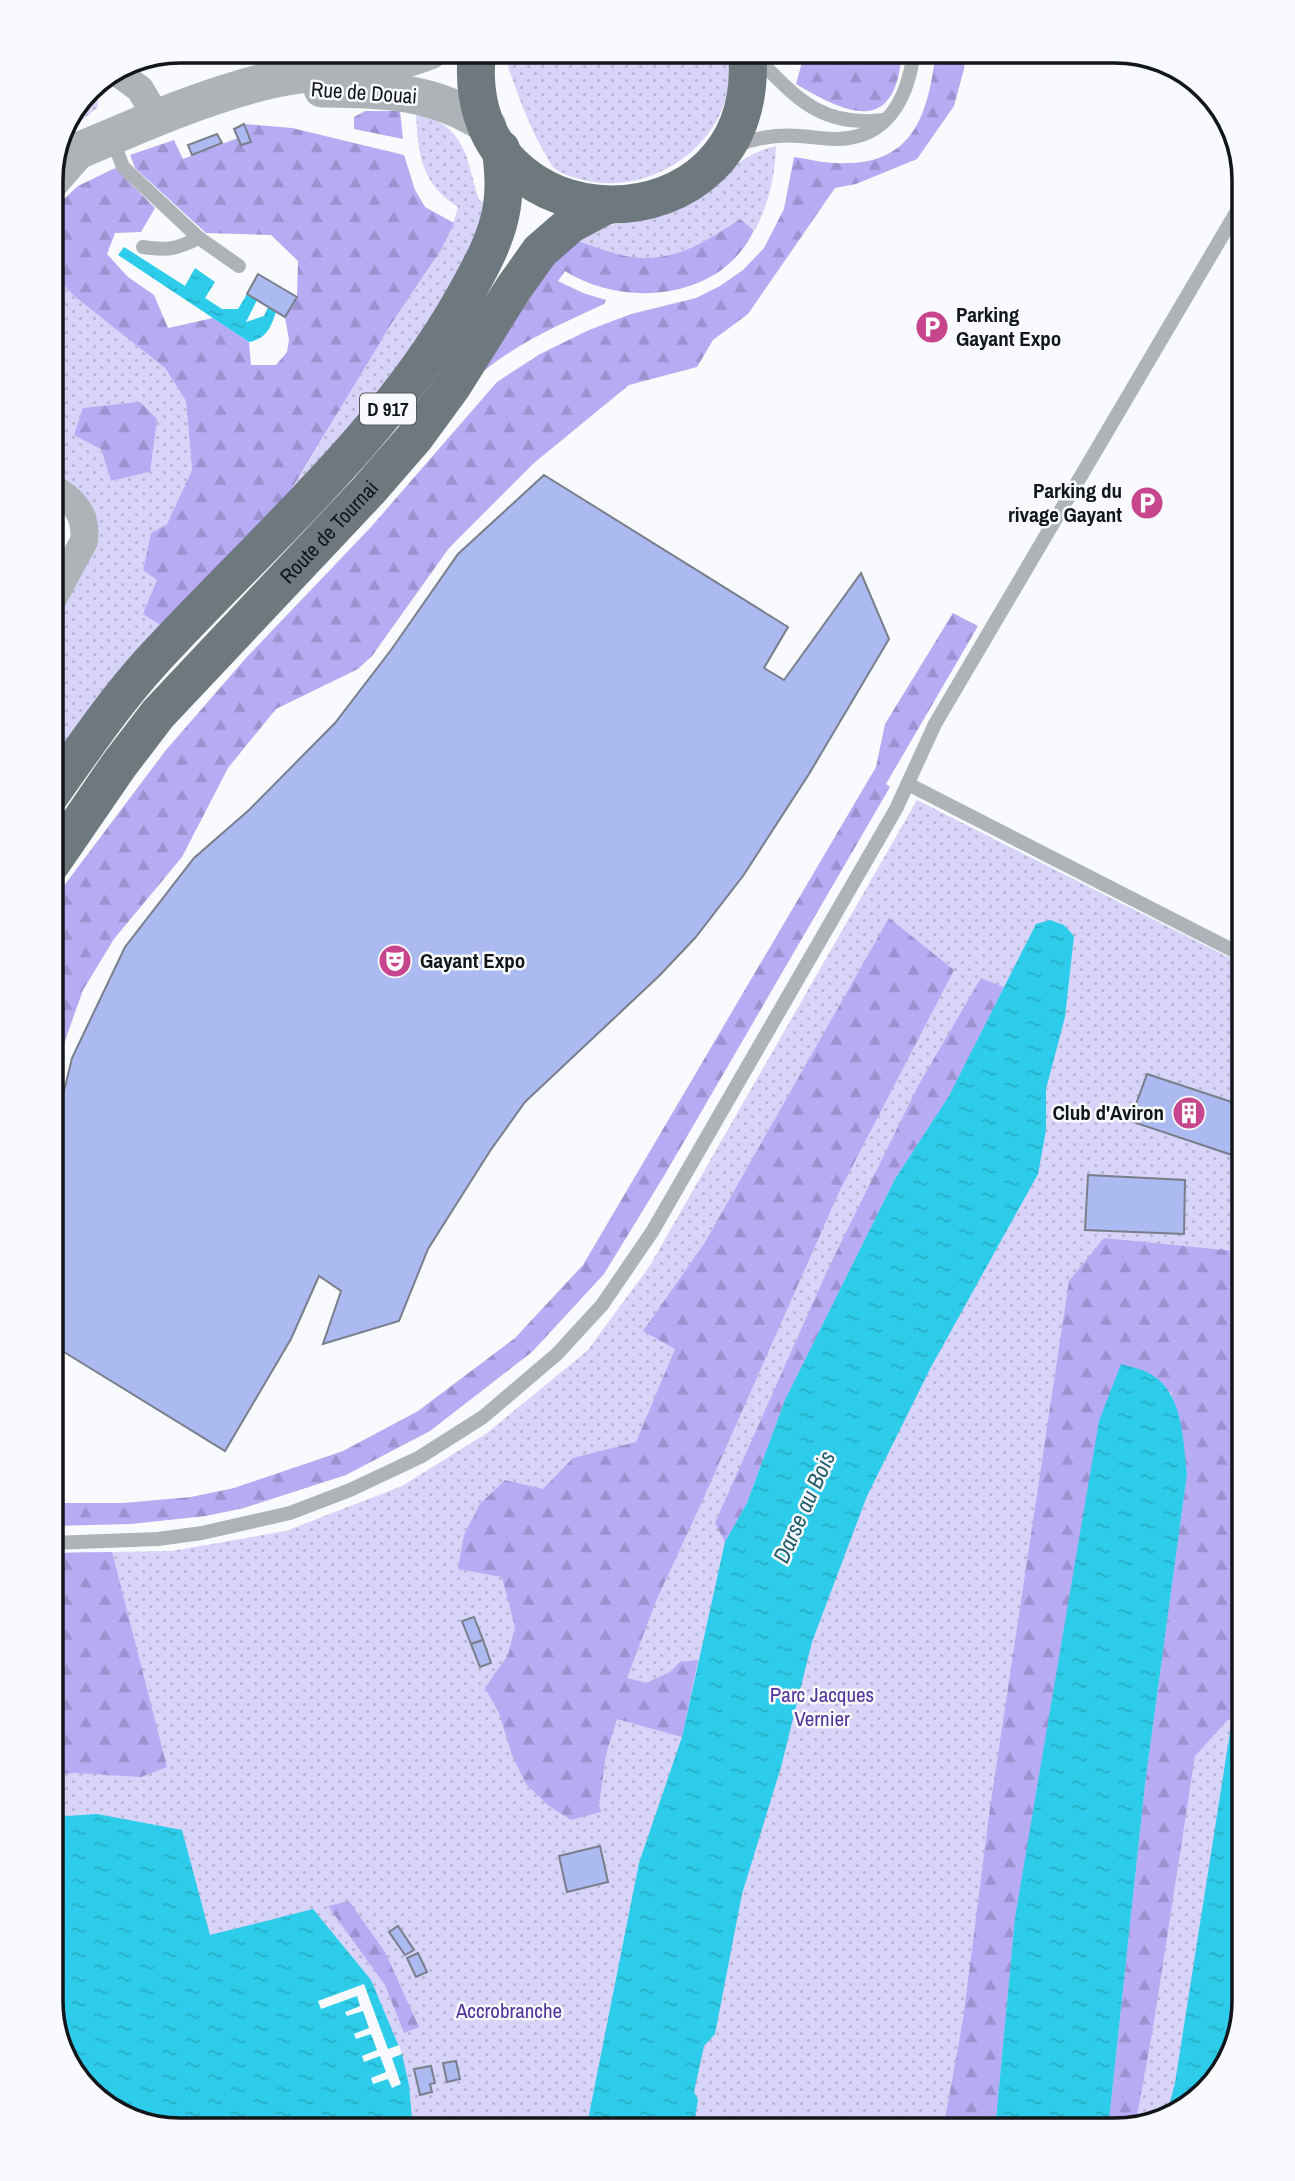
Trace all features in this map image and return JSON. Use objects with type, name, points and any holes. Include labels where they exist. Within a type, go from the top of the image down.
[{"type":"main road","name":"Route de Tournai","points":[[63,777],[143,671],[335,470],[419,368],[453,316],[491,244],[503,196],[494,137],[477,90],[477,63]]},
{"type":"main road","points":[[494,137],[530,178],[553,193],[582,206],[635,204],[663,196],[701,173],[721,151],[742,110],[748,63]]},
{"type":"main road","name":"Route de Tournai","points":[[63,846],[158,714],[415,437],[453,385],[522,275],[540,251],[571,223],[582,206]]},
{"type":"street","name":"Rue de Douai","points":[[85,148],[203,99],[269,80],[386,63]]},
{"type":"street","points":[[124,78],[140,89],[157,118]]},
{"type":"street","name":"Rue de Douai","points":[[234,90],[336,89],[410,93],[449,104],[494,137]]},
{"type":"street","points":[[63,174],[85,148]]},
{"type":"street","points":[[63,495],[73,501],[83,520],[85,531],[84,541],[63,580]]},
{"type":"lane","points":[[761,63],[788,88],[827,116],[852,122],[885,119]]},
{"type":"lane","points":[[721,151],[769,136],[848,139],[869,132],[895,111],[908,83],[912,63]]},
{"type":"lane","points":[[85,148],[123,167],[199,238],[239,266]]},
{"type":"lane","points":[[63,1543],[158,1539],[202,1534],[290,1513],[350,1490],[421,1457],[483,1417],[557,1354],[603,1305],[652,1231],[896,809],[935,724],[1232,219]]},
{"type":"lane","points":[[143,247],[163,250],[178,248],[199,238]]},
{"type":"lane","points":[[408,422],[447,369],[488,301]]},
{"type":"lane","points":[[293,549],[348,491]]},
{"type":"lane","points":[[99,769],[128,729]]},
{"type":"lane","points":[[908,784],[1232,950]]},
{"type":"green space","points":[[507,63],[729,63],[730,79],[724,105],[711,129],[694,150],[672,166],[648,177],[621,183],[594,182],[562,173],[550,162],[527,118]]},
{"type":"green space","points":[[802,63],[900,63],[898,78],[890,96],[880,107],[867,111],[852,110],[834,104],[796,84]]},
{"type":"green space","points":[[934,63],[965,63],[954,106],[917,159],[856,184],[835,188],[748,314],[713,340],[697,367],[629,385],[534,463],[449,548],[372,656],[358,669],[276,709],[228,768],[182,857],[114,939],[83,990],[63,1046],[63,888],[166,750],[246,658],[371,527],[497,382],[540,354],[589,330],[631,314],[696,298],[743,270],[764,248],[784,209],[794,157],[831,163],[862,162],[883,156],[900,146],[921,116]]},
{"type":"green space","points":[[98,97],[98,107],[78,124]]},
{"type":"green space","points":[[365,111],[400,111],[403,139],[354,129],[354,117]]},
{"type":"green space","points":[[416,112],[445,126],[455,135],[466,156],[479,200],[489,204],[458,274],[408,355],[369,409],[285,500],[378,346],[430,268],[453,223],[458,207],[436,188],[424,166],[418,141]]},
{"type":"green space","points":[[244,124],[292,128],[404,155],[415,190],[425,207],[454,223],[441,250],[392,323],[285,500],[162,626],[143,614],[157,580],[143,570],[151,533],[167,524],[192,470],[186,401],[165,368],[63,285],[63,200],[78,186],[115,168],[155,208],[141,232],[115,233],[107,254],[128,277],[154,295],[168,328],[213,318],[249,342],[251,365],[276,365],[287,352],[289,340],[285,317],[297,297],[298,261],[271,235],[206,233],[135,168],[130,155],[174,140],[183,159],[238,138],[241,145],[251,141]]},
{"type":"green space","points":[[776,146],[770,190],[755,230],[740,219],[696,245],[651,258],[616,254],[574,240],[574,231],[636,220],[681,206],[707,191],[750,156]]},
{"type":"green space","points":[[740,219],[754,230],[739,253],[719,271],[696,284],[670,291],[643,293],[615,290],[589,283],[565,271],[558,281],[606,300],[604,304],[522,345],[477,377],[554,262],[574,240],[617,254],[652,258],[697,245]]},
{"type":"green space","points":[[63,285],[165,368],[186,401],[192,470],[167,524],[151,533],[143,570],[158,580],[162,626],[63,755],[63,597],[91,545],[63,496]],"holes":[[[101,449],[150,472],[111,481]]]},
{"type":"green space","points":[[140,402],[157,419],[150,472],[111,481],[101,449],[74,435],[83,408]]},
{"type":"green space","points":[[953,613],[978,626],[886,784],[890,787],[664,1176],[604,1274],[532,1352],[430,1431],[346,1475],[244,1508],[206,1516],[131,1524],[63,1526],[63,1503],[123,1503],[191,1497],[234,1488],[343,1451],[418,1411],[515,1338],[583,1265],[876,767],[885,724]]},
{"type":"green space","name":"Parc Jacques Vernier","points":[[917,800],[1232,959],[1232,2001],[1226,2039],[1212,2066],[1192,2089],[1167,2106],[1145,2114],[1115,2118],[172,2118],[142,2112],[115,2098],[92,2078],[83,2066],[69,2039],[65,2024],[63,1553],[172,1551],[286,1531],[402,1486],[487,1433],[587,1351],[649,1267]]},
{"type":"green space","points":[[889,918],[954,970],[839,1192],[656,1601],[627,1678],[646,1683],[670,1672],[680,1662],[698,1660],[682,1737],[617,1719],[606,1754],[599,1805],[601,1812],[571,1820],[549,1806],[526,1784],[512,1755],[499,1713],[485,1688],[508,1655],[515,1627],[502,1577],[458,1569],[464,1535],[480,1504],[505,1480],[543,1489],[573,1458],[636,1442],[675,1349],[643,1331],[704,1244]]},
{"type":"green space","points":[[981,978],[1004,987],[949,1096],[895,1179],[785,1400],[747,1503],[725,1542],[715,1523],[828,1269],[918,1086]]},
{"type":"green space","points":[[1104,1238],[1232,1251],[1232,1715],[1195,1756],[1137,2116],[1109,2118],[1145,1784],[1187,1474],[1181,1431],[1171,1390],[1015,1918],[996,2118],[945,2118],[963,2020],[990,1808],[1069,1281]]},
{"type":"green space","points":[[112,1552],[167,1767],[141,1777],[63,1774],[63,1553]]},
{"type":"green space","points":[[349,1901],[385,1952],[419,2027],[404,2033],[385,1985],[328,1906]]},
{"type":"water","points":[[124,247],[185,286],[195,268],[215,282],[205,298],[222,309],[238,309],[247,294],[257,300],[246,322],[264,316],[268,307],[276,312],[270,328],[260,338],[249,342],[118,255]]},
{"type":"water","name":"Darse au Bois","points":[[1050,920],[1064,925],[1074,936],[1065,1017],[1046,1089],[1046,1130],[1038,1174],[931,1367],[867,1496],[812,1642],[781,1767],[742,1894],[715,2034],[704,2046],[694,2092],[698,2100],[695,2118],[588,2118],[639,1863],[682,1737],[725,1542],[747,1503],[785,1400],[895,1179],[949,1096],[1036,924]]},
{"type":"water","points":[[1121,1364],[1149,1373],[1162,1383],[1176,1406],[1187,1474],[1145,1784],[1109,2118],[996,2118],[1015,1918],[1099,1421]]},
{"type":"water","points":[[1232,1720],[1230,2024],[1220,2053],[1203,2078],[1169,2104]]},
{"type":"water","points":[[97,1814],[182,1830],[210,1935],[313,1909],[371,1980],[402,2054],[409,2085],[412,2118],[172,2118],[142,2112],[103,2089],[75,2053],[65,2024],[63,1816]]},
{"type":"pier","points":[[364,1984],[388,2049],[399,2045],[402,2054],[392,2058],[401,2084],[392,2088],[388,2079],[373,2084],[371,2078],[386,2072],[380,2056],[364,2062],[362,2056],[377,2050],[371,2034],[356,2039],[354,2034],[369,2028],[363,2011],[347,2016],[345,2012],[360,2006],[357,1996],[321,2009],[318,2001]]},
{"type":"building","points":[[244,124],[251,142],[241,145],[234,129]]},
{"type":"building","points":[[217,134],[222,143],[192,155],[188,145]]},
{"type":"building","points":[[258,274],[297,297],[285,317],[247,294]]},
{"type":"building","name":"Gayant Expo","points":[[544,475],[788,627],[764,668],[784,680],[861,573],[889,639],[809,774],[743,876],[695,938],[659,976],[525,1102],[490,1151],[428,1249],[399,1321],[323,1344],[341,1291],[319,1276],[291,1339],[225,1451],[63,1351],[63,1095],[72,1058],[125,947],[194,858],[249,810],[335,723],[391,650],[458,554]]},
{"type":"building","name":"Club d'Aviron","points":[[1147,1074],[1232,1102],[1232,1155],[1130,1121]]},
{"type":"building","points":[[1088,1175],[1185,1180],[1184,1234],[1085,1230]]},
{"type":"building","points":[[474,1617],[483,1640],[471,1644],[462,1621]]},
{"type":"building","points":[[483,1640],[491,1663],[480,1667],[471,1644]]},
{"type":"building","points":[[600,1846],[608,1882],[567,1892],[559,1856]]},
{"type":"building","points":[[398,1926],[414,1950],[405,1955],[389,1932]]},
{"type":"building","points":[[418,1953],[427,1972],[416,1977],[407,1958]]},
{"type":"building","points":[[456,2061],[460,2079],[447,2082],[443,2063]]},
{"type":"building","points":[[431,2066],[435,2083],[430,2084],[432,2092],[420,2095],[414,2069]]},
{"type":"place","name":"Parking Gayant Expo","points":[[932,327]]},
{"type":"place","name":"Parking du rivage Gayant","points":[[1147,503]]},
{"type":"place","name":"Gayant Expo","points":[[395,961]]},
{"type":"place","name":"Club d'Aviron","points":[[1189,1113]]},
{"type":"park label","name":"Accrobranche","points":[[509,2011]]}]
